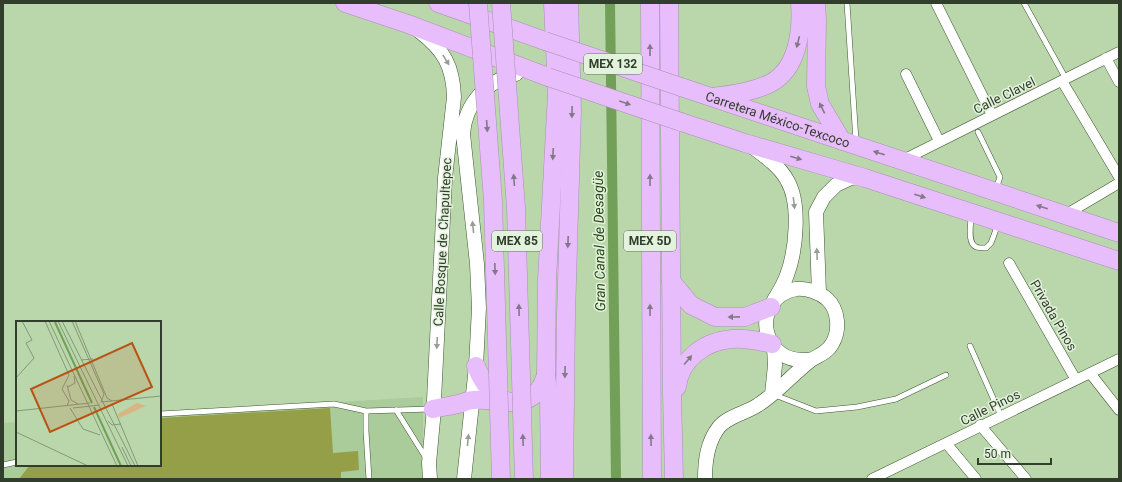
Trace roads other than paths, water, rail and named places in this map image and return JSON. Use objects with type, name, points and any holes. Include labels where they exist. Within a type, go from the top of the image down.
[{"type":"highway","name":"MEX 132","points":[[344,3],[408,24],[543,75],[745,143]]},
{"type":"highway","name":"Carretera México-Texcoco","points":[[438,3],[711,98],[1119,233]]},
{"type":"highway","name":"MEX 85","points":[[478,3],[493,201],[501,479]]},
{"type":"highway","name":"MEX 85","points":[[501,3],[516,208],[524,479]]},
{"type":"highway","points":[[550,479],[549,400],[546,375],[547,280],[557,93],[553,3]]},
{"type":"highway","points":[[564,479],[566,315],[572,110],[569,3]]},
{"type":"highway","name":"MEX 5D","points":[[650,3],[652,479]]},
{"type":"highway","points":[[669,3],[674,479]]},
{"type":"highway","points":[[711,98],[754,90],[772,82],[785,71],[794,55],[799,36],[801,17],[800,3]]},
{"type":"highway","points":[[816,3],[816,86],[820,104],[849,144]]},
{"type":"highway","points":[[745,143],[860,177],[998,222],[1114,257]]},
{"type":"highway","points":[[671,282],[691,305],[715,317],[745,317],[771,305]]},
{"type":"highway","points":[[674,424],[679,376],[685,364],[694,354],[707,345],[725,340],[750,340],[773,346]]},
{"type":"highway","points":[[476,366],[483,382],[488,388],[499,397],[512,403]]},
{"type":"highway","points":[[433,409],[472,400],[512,403],[524,401],[542,386],[546,375]]},
{"type":"main road","points":[[478,3],[494,23]]},
{"type":"main road","name":"Calle Bosque de Chapultepec","points":[[408,24],[431,41],[441,52],[450,68],[454,85],[454,98],[445,178],[429,463],[430,479]]},
{"type":"main road","name":"Calle Bosque de Chapultepec","points":[[464,479],[476,366],[479,308],[477,264],[463,130],[465,117],[473,102],[490,85],[505,77],[522,73],[543,75]]},
{"type":"main road","points":[[745,143],[763,155],[784,175],[790,186],[796,225],[794,251],[787,277],[771,305],[767,315],[767,335],[773,346],[781,355],[792,360],[803,361],[812,359],[824,353],[832,344],[837,334],[838,322],[835,310],[828,300],[819,293],[809,290],[788,291],[771,305]]},
{"type":"main road","points":[[819,293],[816,212],[824,197],[830,191],[844,181],[860,177]]},
{"type":"main road","points":[[772,394],[775,365],[773,346]]},
{"type":"main road","points":[[705,479],[708,448],[713,435],[720,426],[730,418],[746,412],[758,405],[812,359]]},
{"type":"street","points":[[936,3],[992,115]]},
{"type":"street","name":"Calle Clavel","points":[[901,161],[1119,52]]},
{"type":"street","points":[[1106,58],[1119,82]]},
{"type":"street","points":[[906,74],[939,141]]},
{"type":"street","points":[[1064,80],[1119,177]]},
{"type":"street","points":[[1065,214],[1119,183]]},
{"type":"street","name":"Privada Pinos","points":[[1009,262],[1076,380]]},
{"type":"street","name":"Calle Pinos","points":[[872,479],[1119,359]]},
{"type":"street","points":[[1091,372],[1119,405]]},
{"type":"street","points":[[1091,372],[1119,410]]},
{"type":"street","points":[[980,426],[1026,479]]},
{"type":"street","points":[[946,443],[976,479]]},
{"type":"lane","points":[[847,3],[849,144]]},
{"type":"lane","points":[[1024,3],[1064,80]]},
{"type":"lane","points":[[978,132],[1000,177],[995,192]]},
{"type":"lane","points":[[972,213],[970,237],[975,247],[986,248],[991,243],[998,222]]},
{"type":"lane","points":[[970,346],[1001,416]]},
{"type":"lane","points":[[772,394],[816,411],[857,407],[896,399],[946,375]]},
{"type":"lane","points":[[161,414],[334,404],[366,411],[433,409]]},
{"type":"lane","points":[[396,410],[429,463]]},
{"type":"lane","points":[[366,411],[369,479]]},
{"type":"lane","points":[[3,464],[16,462]]},
{"type":"waterway","name":"Gran Canal de Desagüe","points":[[610,3],[616,479]]}]
